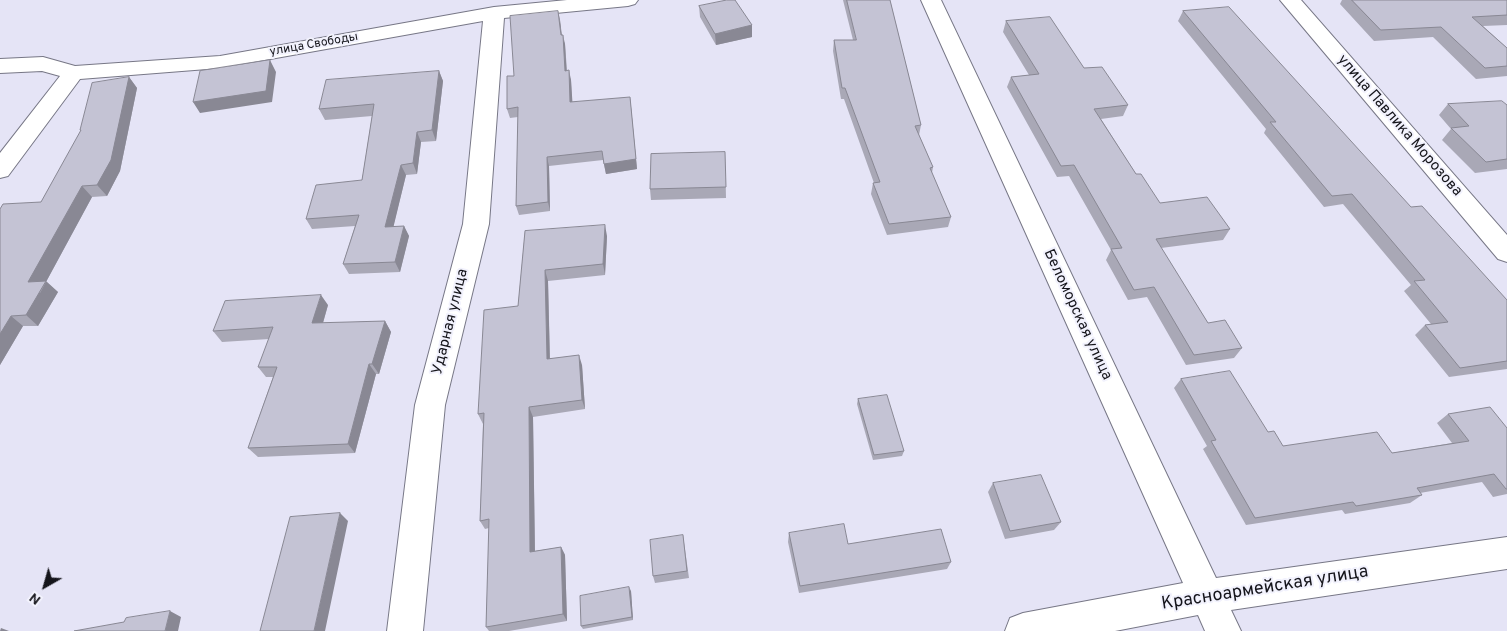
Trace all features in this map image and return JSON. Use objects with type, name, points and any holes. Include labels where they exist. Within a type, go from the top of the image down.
[{"type":"street","name":"улица Свободы","points":[[0,66],[43,64],[74,73],[220,62],[494,12],[628,0]]},
{"type":"street","name":"Беломорская улица","points":[[931,0],[1223,631]]},
{"type":"street","name":"улица Павлика Морозова","points":[[1290,0],[1507,252]]},
{"type":"street","name":"Ударная улица","points":[[404,631],[430,405],[476,224],[494,12]]},
{"type":"street","points":[[0,170],[74,73]]},
{"type":"street","name":"Красноармейская улица","points":[[1023,631],[1208,596],[1507,552]]},
{"type":"building","points":[[735,0],[752,25],[715,34],[699,6]]},
{"type":"building","points":[[847,0],[890,0],[921,125],[915,126],[933,167],[930,168],[951,217],[889,224],[873,183],[880,182],[845,88],[842,88],[834,40],[856,40]]},
{"type":"building","points":[[1352,0],[1507,0],[1507,15],[1472,17],[1507,48],[1507,66],[1485,68],[1441,27],[1381,30]]},
{"type":"building","points":[[1229,7],[1411,207],[1422,206],[1507,300],[1507,361],[1460,368],[1425,325],[1448,322],[1414,281],[1425,280],[1352,194],[1332,196],[1270,122],[1276,122],[1183,11]]},
{"type":"building","points":[[558,11],[561,35],[563,35],[565,71],[569,70],[570,102],[630,97],[636,159],[604,164],[602,151],[547,157],[548,202],[516,206],[518,107],[507,109],[507,76],[514,76],[510,16]]},
{"type":"building","points":[[1050,17],[1084,68],[1102,67],[1128,105],[1094,109],[1136,174],[1141,174],[1160,203],[1207,197],[1230,229],[1156,239],[1208,323],[1225,320],[1242,348],[1194,355],[1154,287],[1134,290],[1111,249],[1122,248],[1074,165],[1061,166],[1011,77],[1039,74],[1006,21]]},
{"type":"building","points":[[270,60],[266,91],[193,102],[200,71]]},
{"type":"building","points":[[439,71],[432,130],[417,132],[413,163],[401,165],[385,227],[404,226],[395,262],[343,264],[359,215],[306,219],[316,185],[362,180],[374,104],[319,109],[326,80]]},
{"type":"building","points":[[129,77],[111,160],[97,185],[82,186],[28,282],[46,281],[26,315],[11,316],[0,334],[0,209],[3,204],[41,202],[81,130],[92,83]]},
{"type":"building","points":[[1502,101],[1507,105],[1507,159],[1486,162],[1451,128],[1469,126],[1448,104]]},
{"type":"building","points":[[725,152],[726,187],[650,189],[651,154]]},
{"type":"building","points":[[605,225],[603,264],[545,270],[547,359],[579,355],[582,400],[529,407],[530,552],[561,547],[563,614],[486,627],[489,519],[480,521],[484,413],[478,414],[484,310],[518,306],[525,231]]},
{"type":"building","points":[[321,295],[312,323],[385,321],[372,364],[369,364],[348,444],[248,448],[277,367],[258,367],[273,327],[213,331],[225,301]]},
{"type":"building","points":[[1230,371],[1268,432],[1274,431],[1283,446],[1377,432],[1392,453],[1469,441],[1448,414],[1490,407],[1507,428],[1507,489],[1494,474],[1417,488],[1422,495],[1356,506],[1353,502],[1255,518],[1211,441],[1216,440],[1181,379]]},
{"type":"building","points":[[887,395],[904,451],[874,455],[858,399]]},
{"type":"building","points":[[1041,475],[1061,522],[1010,531],[993,483]]},
{"type":"building","points":[[340,513],[314,631],[260,631],[290,517]]},
{"type":"building","points":[[844,524],[848,544],[941,529],[951,562],[800,586],[789,533]]},
{"type":"building","points":[[683,535],[687,571],[653,576],[650,540]]},
{"type":"building","points":[[629,587],[632,617],[581,626],[580,596]]},
{"type":"building","points":[[170,611],[165,631],[74,631],[124,622],[126,618]]}]
